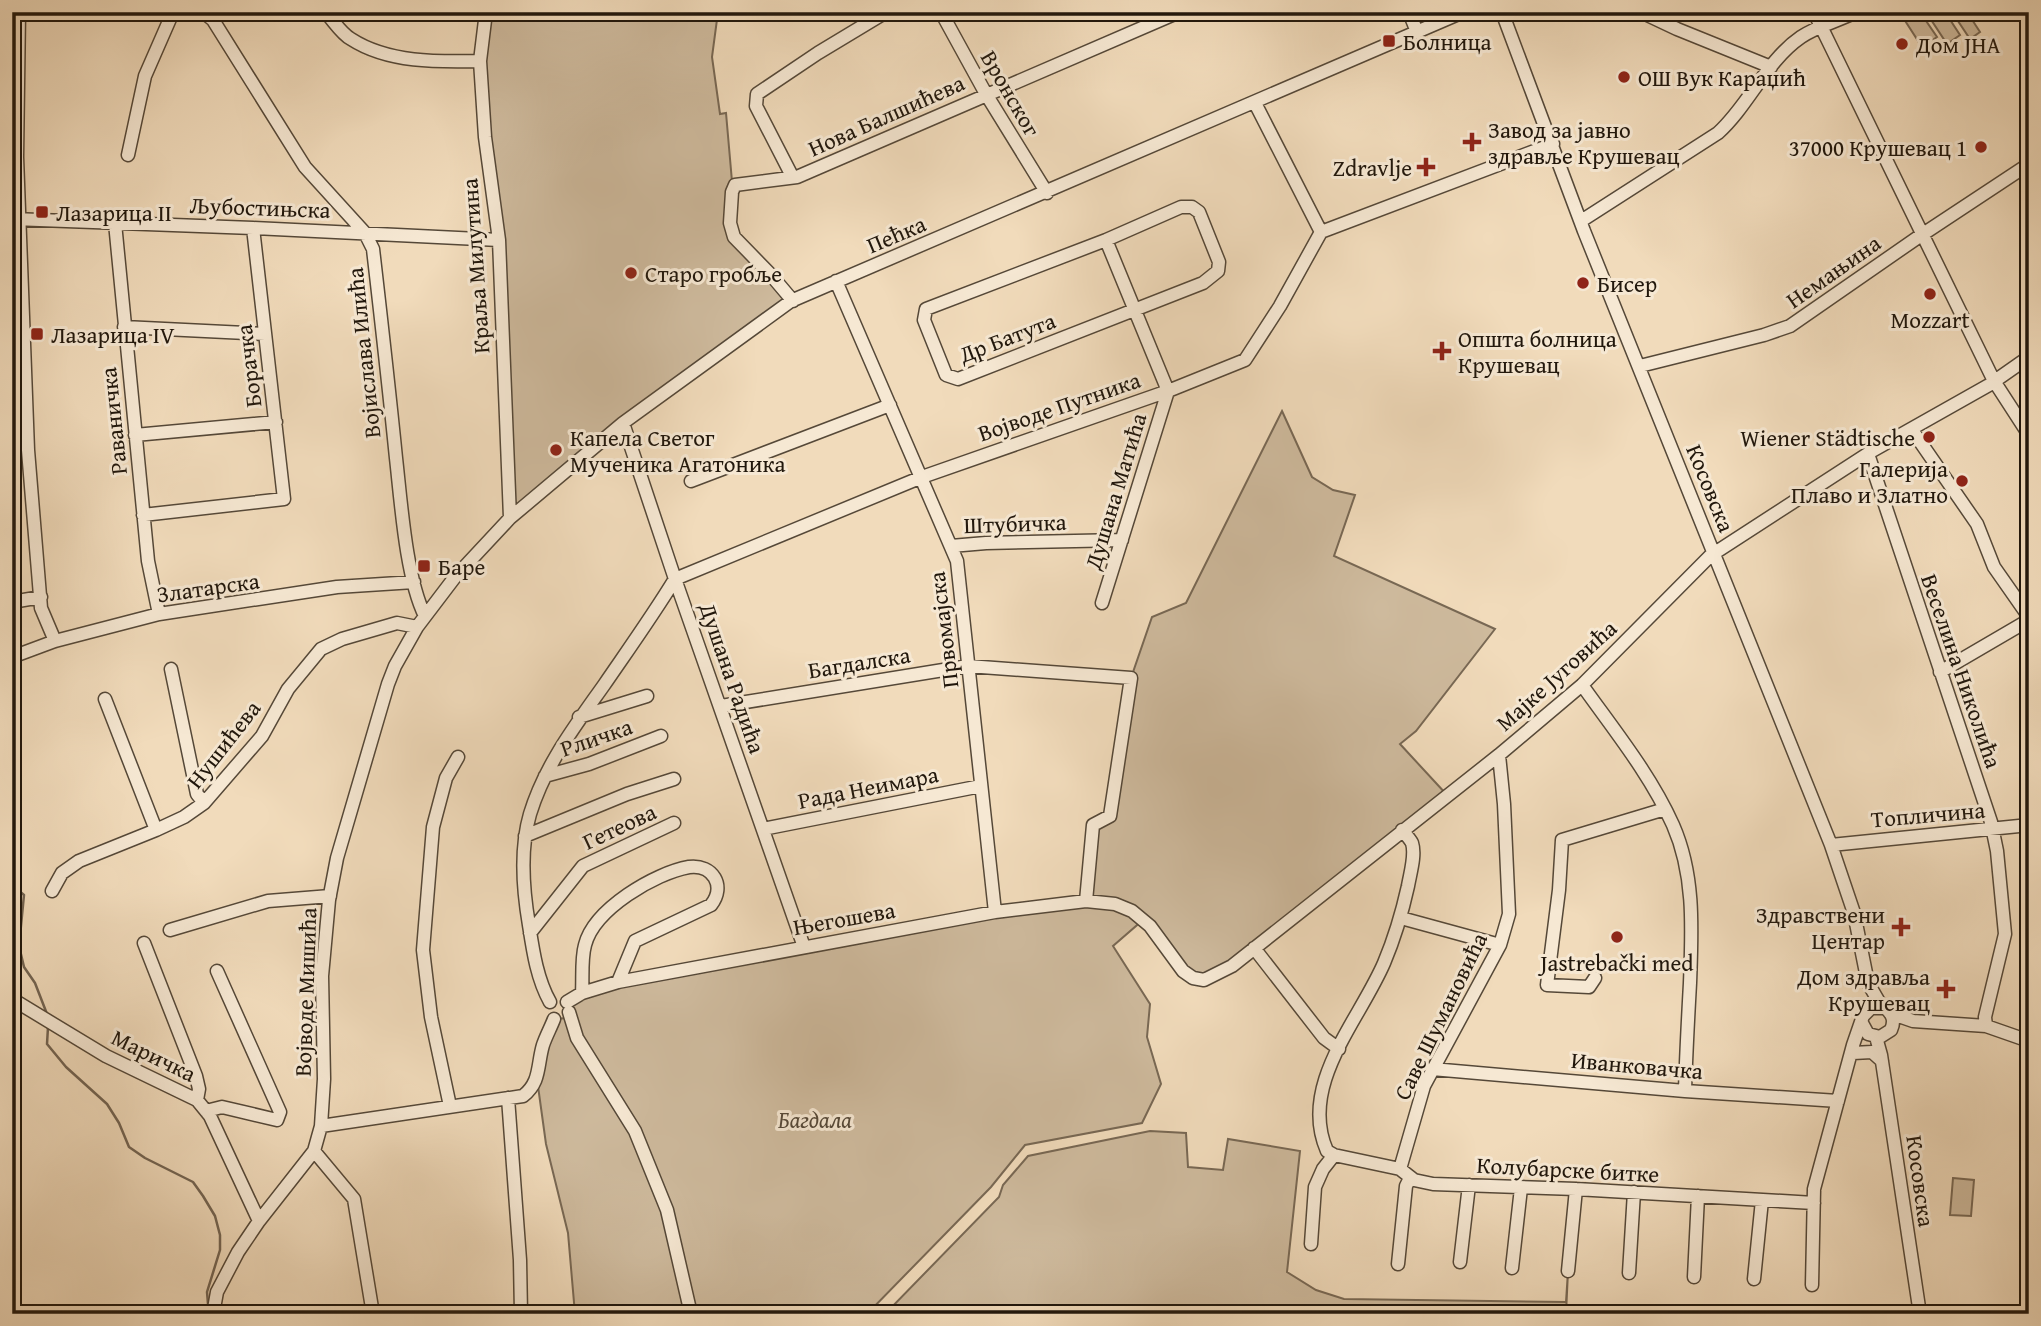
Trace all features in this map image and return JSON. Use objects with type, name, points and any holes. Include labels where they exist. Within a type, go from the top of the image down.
[{"type":"street","points":[[19,12],[16,219],[28,450],[41,608],[55,641]]},
{"type":"street","points":[[128,155],[145,76],[173,12]]},
{"type":"street","name":"Војислава Илића","points":[[203,12],[213,20],[305,167],[365,233],[373,249],[401,502],[421,621]]},
{"type":"street","name":"Краља Милутина","points":[[486,12],[480,61],[485,137],[499,240],[510,518]]},
{"type":"street","points":[[792,176],[756,106],[757,94],[886,12]]},
{"type":"street","name":"Вронског","points":[[942,12],[986,94],[1046,193]]},
{"type":"street","name":"Нова Балшићева","points":[[793,301],[785,289],[734,237],[730,223],[732,191],[735,185],[797,177],[1180,12]]},
{"type":"street","points":[[1409,12],[1417,32]]},
{"type":"street","name":"Пећка","points":[[421,621],[455,577],[510,518],[624,423],[793,301],[1463,12]]},
{"type":"street","name":"Косовска","points":[[1502,12],[1581,221],[1832,845],[1854,913],[1868,983],[1865,1030],[1882,1034]]},
{"type":"street","points":[[1641,12],[1677,30],[1771,67]]},
{"type":"street","points":[[1814,12],[1994,381],[2029,435]]},
{"type":"street","points":[[1581,221],[1718,133],[1728,124],[1771,67],[1801,37],[1856,12]]},
{"type":"street","points":[[328,15],[349,39],[380,52],[432,61],[480,61]]},
{"type":"street","points":[[1255,103],[1321,232],[1553,144]]},
{"type":"street","name":"Немањина","points":[[1640,366],[1790,326],[2029,164]]},
{"type":"street","name":"Др Батута","points":[[1181,207],[1192,207],[1199,212],[1210,235],[1219,262],[1218,271],[1189,290],[958,379],[946,374],[924,320],[926,309],[1106,240],[1181,207]]},
{"type":"street","name":"Љубостињска","points":[[16,219],[499,240]]},
{"type":"street","name":"Раваничка","points":[[115,223],[148,561],[159,614]]},
{"type":"street","name":"Борачка","points":[[143,515],[284,499],[253,228]]},
{"type":"street","name":"Војводе Путника","points":[[675,579],[922,477],[1168,391],[1245,360],[1280,306],[1321,232]]},
{"type":"street","points":[[1106,240],[1168,391]]},
{"type":"street","name":"Првомајска","points":[[836,281],[957,561],[995,912]]},
{"type":"street","points":[[124,327],[265,334]]},
{"type":"street","name":"Мајке Југовића","points":[[1132,911],[1150,926],[1183,971],[1193,978],[1205,980],[1218,975],[1499,755],[1582,685],[1715,553],[1868,454],[1994,381],[2029,357]]},
{"type":"street","name":"Душана Матића","points":[[1102,603],[1168,391]]},
{"type":"street","points":[[691,481],[890,405]]},
{"type":"street","points":[[135,435],[276,422]]},
{"type":"street","name":"Душана Радића","points":[[624,423],[675,579],[804,947]]},
{"type":"street","points":[[1912,430],[1977,524],[1994,567],[2029,619],[1940,673]]},
{"type":"street","name":"Веселина Николића","points":[[1868,454],[1997,851],[2005,934],[1985,1017],[1986,1026]]},
{"type":"street","name":"Штубичка","points":[[951,546],[1122,540]]},
{"type":"street","points":[[554,1018],[548,1010],[550,1002],[540,979],[526,901],[525,836],[530,814],[545,776],[579,717],[675,579]]},
{"type":"street","name":"Златарска","points":[[12,657],[55,641],[159,614],[337,587],[414,582]]},
{"type":"street","points":[[12,603],[41,597]]},
{"type":"street","name":"Нушићева","points":[[52,891],[62,873],[79,861],[156,830],[184,817],[204,803],[262,736],[288,689],[321,649],[342,639],[397,623],[421,621]]},
{"type":"street","name":"Војводе Мишића","points":[[214,1314],[217,1292],[225,1274],[259,1221],[314,1151],[321,1126],[324,1079],[322,976],[330,896],[337,858],[388,684],[395,666],[421,621]]},
{"type":"street","name":"Багдалска","points":[[720,706],[968,666],[1131,678],[1110,816],[1093,825],[1086,901]]},
{"type":"street","points":[[171,668],[197,794],[204,803]]},
{"type":"street","points":[[1582,685],[1628,748],[1665,809],[1674,827],[1685,864],[1692,904],[1685,1091]]},
{"type":"street","points":[[579,717],[647,696]]},
{"type":"street","points":[[105,699],[156,830]]},
{"type":"street","name":"Рличка","points":[[545,776],[589,764],[661,736]]},
{"type":"street","name":"Саве Шумановића","points":[[1398,1264],[1405,1173],[1416,1107],[1432,1069],[1500,945],[1509,915],[1499,755]]},
{"type":"street","points":[[450,1106],[431,1017],[424,950],[433,827],[446,778],[458,757]]},
{"type":"street","points":[[525,836],[627,794],[674,779]]},
{"type":"street","name":"Рада Неимара","points":[[763,829],[981,786]]},
{"type":"street","points":[[1595,978],[1589,987],[1547,985],[1559,890],[1562,840],[1665,809]]},
{"type":"street","name":"Гетеова","points":[[530,933],[583,866],[674,824]]},
{"type":"street","name":"Топличина","points":[[1832,845],[2029,825]]},
{"type":"street","points":[[1311,1244],[1315,1187],[1330,1153],[1318,1122],[1318,1103],[1323,1081],[1381,968],[1402,918],[1412,864],[1412,844],[1402,830]]},
{"type":"street","points":[[582,993],[585,944],[604,912],[648,881],[691,867],[704,869],[719,883],[716,899],[711,905],[635,942],[618,982]]},
{"type":"street","points":[[170,930],[268,901],[330,896]]},
{"type":"street","name":"Његошева","points":[[568,1007],[582,993],[618,982],[995,912],[1086,901],[1115,904],[1132,911]]},
{"type":"street","points":[[1402,918],[1500,945]]},
{"type":"street","points":[[144,943],[196,1076],[199,1089],[197,1100]]},
{"type":"street","points":[[1254,948],[1324,1038],[1339,1049]]},
{"type":"street","points":[[206,1111],[222,1107],[277,1120],[280,1112],[217,971]]},
{"type":"street","name":"Косовска","points":[[1868,983],[1886,1010],[1882,1058],[1920,1314]]},
{"type":"street","points":[[550,1002],[557,998],[568,1007],[578,1038],[635,1131],[662,1199],[691,1314]]},
{"type":"street","name":"Маричка","points":[[12,999],[106,1056],[197,1100],[206,1111],[259,1221]]},
{"type":"street","points":[[554,1018],[565,1018],[568,1007]]},
{"type":"street","points":[[1812,1284],[1814,1189],[1864,1018],[1874,1007],[1913,1021],[1986,1026],[2029,1041]]},
{"type":"street","points":[[321,1126],[523,1097],[537,1079],[543,1045],[554,1018]]},
{"type":"street","points":[[1852,1054],[1882,1034],[1913,1021]]},
{"type":"street","points":[[1852,1054],[1872,1052],[1882,1058]]},
{"type":"street","name":"Иванковачка","points":[[1432,1069],[1838,1101]]},
{"type":"street","points":[[508,1098],[520,1260],[521,1314]]},
{"type":"street","points":[[314,1151],[354,1199],[373,1314]]},
{"type":"street","name":"Колубарске битке","points":[[1330,1153],[1405,1173],[1433,1184],[1576,1189],[1814,1203]]},
{"type":"street","points":[[1460,1262],[1469,1185]]},
{"type":"street","points":[[1512,1268],[1521,1188]]},
{"type":"street","points":[[1568,1271],[1576,1189]]},
{"type":"street","points":[[1629,1273],[1634,1192]]},
{"type":"street","points":[[1694,1277],[1698,1196]]},
{"type":"street","points":[[1754,1279],[1762,1200]]},
{"type":"green space","name":"Старо гробље","points":[[486,12],[718,12],[712,57],[720,114],[726,113],[733,193],[733,244],[791,301],[510,518],[499,240],[485,137]]},
{"type":"green space","points":[[1907,12],[1920,12],[1937,37],[1922,47],[1902,16]]},
{"type":"green space","points":[[1926,12],[1945,12],[1960,35],[1947,44]]},
{"type":"green space","points":[[1952,12],[1972,12],[1969,15],[1980,32],[1970,39]]},
{"type":"green space","name":"Багдала","points":[[1282,411],[1312,477],[1333,490],[1355,495],[1334,556],[1495,629],[1416,731],[1400,744],[1447,795],[1232,966],[1193,978],[1143,920],[1113,946],[1150,1004],[1147,1037],[1161,1084],[1142,1123],[1025,1145],[991,1187],[867,1314],[575,1314],[568,1233],[546,1144],[537,1079],[558,1019],[565,1018],[582,993],[1086,901],[1093,825],[1110,816],[1131,678],[1152,617],[1186,603]]},
{"type":"green space","points":[[1150,1131],[1186,1133],[1188,1167],[1223,1170],[1228,1139],[1300,1151],[1287,1272],[1316,1290],[1344,1299],[1566,1302],[1568,1271],[1566,1314],[885,1314],[999,1197],[1003,1185],[1028,1156]]},
{"type":"green space","points":[[1953,1178],[1974,1180],[1971,1216],[1950,1215]]},
{"type":"waterway","points":[[12,885],[24,895],[19,946],[24,967],[35,983],[47,1014]]},
{"type":"waterway","points":[[48,1027],[47,1044],[66,1067],[107,1104],[129,1147],[193,1182],[215,1216],[220,1235],[220,1250],[207,1292],[208,1304],[211,1306]]},
{"type":"place","name":"Болница","points":[[1389,41]]},
{"type":"place","name":"Дом ЈНА","points":[[1902,44]]},
{"type":"place","name":"ОШ Вук Караџић","points":[[1624,77]]},
{"type":"place","name":"Завод за јавно здравље Крушевац","points":[[1472,142]]},
{"type":"place","name":"37000 Крушевац 1","points":[[1981,147]]},
{"type":"place","name":"Zdravlje","points":[[1426,167]]},
{"type":"place","name":"Лазарица II","points":[[42,212]]},
{"type":"place","name":"Старо гробље","points":[[631,273]]},
{"type":"place","name":"Бисер","points":[[1583,283]]},
{"type":"place","name":"Mozzart","points":[[1930,294]]},
{"type":"place","name":"Лазарица IV","points":[[37,334]]},
{"type":"place","name":"Општа болница Крушевац","points":[[1442,351]]},
{"type":"place","name":"Wiener Städtische","points":[[1929,437]]},
{"type":"place","name":"Капела Светог Мученика Агатоника","points":[[556,450]]},
{"type":"place","name":"Галерија Плаво и Златно","points":[[1962,481]]},
{"type":"place","name":"Баре","points":[[424,566]]},
{"type":"place","name":"Здравствени Центар","points":[[1901,927]]},
{"type":"place","name":"Jastrebački med","points":[[1617,937]]},
{"type":"place","name":"Дом здравља Крушевац","points":[[1946,989]]}]
